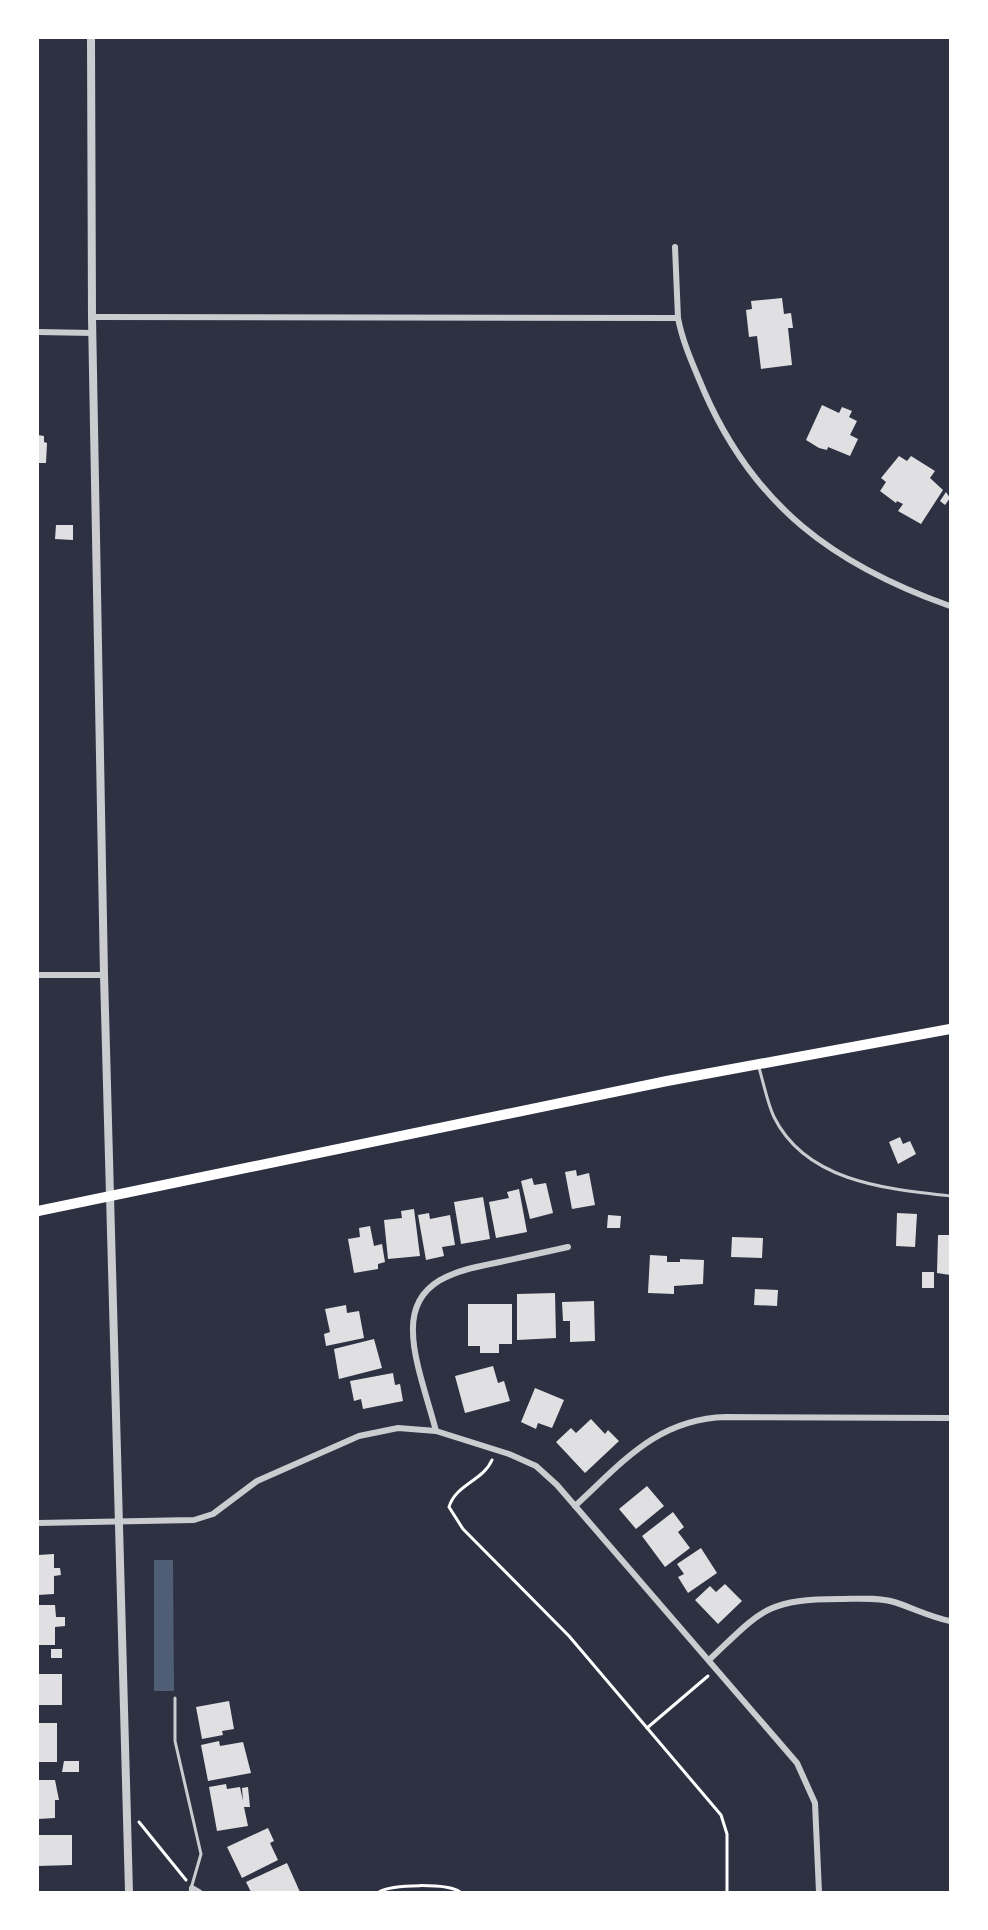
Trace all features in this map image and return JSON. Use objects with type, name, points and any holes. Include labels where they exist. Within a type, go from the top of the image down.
[{"type":"main road","points":[[38,1211],[407,1133],[757,1064],[951,1029]]},
{"type":"street","points":[[91,38],[92,317],[104,975],[129,1893]]},
{"type":"street","points":[[675,247],[678,318],[685,344],[721,429],[765,492],[804,530],[839,555],[881,578],[951,606]]},
{"type":"street","points":[[92,317],[678,318]]},
{"type":"street","points":[[38,332],[93,333]]},
{"type":"street","points":[[38,975],[104,975]]},
{"type":"street","points":[[436,1431],[413,1332],[421,1301],[435,1283],[455,1272],[568,1247]]},
{"type":"street","points":[[575,1506],[649,1440],[694,1420],[726,1417],[951,1418]]},
{"type":"street","points":[[38,1523],[181,1521],[205,1517],[220,1510],[257,1481],[359,1436],[398,1428],[436,1431],[496,1450],[536,1466],[575,1506],[709,1660],[805,1776],[818,1818],[819,1893]]},
{"type":"street","points":[[709,1660],[755,1617],[791,1600],[893,1602],[920,1613],[951,1621]]},
{"type":"street","points":[[191,1891],[199,1893]]},
{"type":"lane","points":[[757,1064],[774,1116],[787,1137],[813,1161],[848,1178],[890,1190],[951,1196]]},
{"type":"lane","points":[[175,1698],[175,1742],[201,1854],[191,1891]]},
{"type":"path","points":[[496,1450],[488,1470],[453,1495],[449,1507],[462,1529],[569,1636],[721,1815],[726,1834],[728,1893]]},
{"type":"path","points":[[647,1728],[716,1669]]},
{"type":"path","points":[[127,1805],[191,1891]]},
{"type":"path","points":[[379,1893],[393,1888],[446,1886],[460,1893]]},
{"type":"water","points":[[154,1560],[173,1560],[174,1691],[154,1691]]},
{"type":"building","points":[[782,298],[784,314],[791,313],[793,328],[788,328],[792,365],[761,369],[757,336],[749,337],[746,310],[752,309],[751,301]]},
{"type":"building","points":[[822,405],[839,413],[842,407],[852,411],[849,417],[857,421],[850,435],[858,439],[850,456],[828,447],[827,450],[819,448],[806,440]]},
{"type":"building","points":[[38,435],[44,436],[44,442],[47,443],[46,463],[38,463]]},
{"type":"building","points":[[899,456],[907,461],[911,456],[935,471],[930,478],[943,490],[921,524],[898,511],[903,504],[897,501],[896,503],[880,491],[886,482],[881,478]]},
{"type":"building","points":[[946,492],[950,498],[945,505],[940,501]]},
{"type":"building","points":[[56,525],[73,525],[73,540],[55,539]]},
{"type":"building","points":[[900,1137],[903,1144],[910,1141],[916,1154],[898,1164],[889,1142]]},
{"type":"building","points":[[576,1170],[577,1176],[589,1173],[595,1205],[572,1209],[565,1172]]},
{"type":"building","points":[[532,1178],[534,1185],[546,1183],[553,1213],[530,1219],[521,1181]]},
{"type":"building","points":[[519,1189],[527,1232],[496,1238],[489,1202],[509,1198],[507,1192]]},
{"type":"building","points":[[483,1197],[490,1239],[461,1244],[454,1202]]},
{"type":"building","points":[[414,1209],[420,1256],[388,1259],[384,1220],[402,1218],[401,1211]]},
{"type":"building","points":[[429,1213],[430,1219],[450,1215],[455,1245],[442,1247],[444,1256],[426,1260],[418,1215]]},
{"type":"building","points":[[897,1213],[917,1214],[915,1247],[896,1246]]},
{"type":"building","points":[[608,1215],[621,1216],[620,1228],[607,1228]]},
{"type":"building","points":[[370,1226],[374,1246],[382,1244],[385,1262],[378,1264],[378,1269],[354,1273],[348,1239],[360,1237],[359,1228]]},
{"type":"building","points":[[938,1235],[950,1235],[950,1275],[937,1273]]},
{"type":"building","points":[[732,1237],[763,1238],[762,1258],[731,1257]]},
{"type":"building","points":[[650,1255],[667,1256],[667,1262],[680,1262],[680,1259],[704,1260],[703,1284],[674,1286],[674,1294],[648,1293]]},
{"type":"building","points":[[922,1272],[934,1272],[934,1288],[922,1288]]},
{"type":"building","points":[[755,1289],[778,1290],[777,1306],[754,1305]]},
{"type":"building","points":[[555,1293],[556,1338],[517,1340],[517,1294]]},
{"type":"building","points":[[594,1301],[595,1341],[570,1342],[570,1321],[563,1321],[562,1302]]},
{"type":"building","points":[[468,1304],[512,1304],[512,1344],[499,1344],[499,1353],[480,1353],[480,1346],[468,1346]]},
{"type":"building","points":[[346,1305],[347,1313],[359,1311],[364,1338],[326,1346],[324,1334],[330,1332],[325,1309]]},
{"type":"building","points":[[374,1339],[382,1368],[339,1379],[334,1349]]},
{"type":"building","points":[[493,1366],[498,1383],[504,1381],[510,1401],[465,1413],[455,1376]]},
{"type":"building","points":[[393,1373],[395,1385],[400,1384],[403,1401],[363,1409],[361,1399],[354,1401],[350,1381]]},
{"type":"building","points":[[535,1388],[564,1400],[552,1428],[538,1423],[536,1429],[521,1422]]},
{"type":"building","points":[[591,1419],[605,1434],[608,1430],[619,1441],[585,1473],[556,1442],[571,1428],[576,1433]]},
{"type":"building","points":[[647,1486],[664,1506],[636,1529],[619,1509]]},
{"type":"building","points":[[673,1512],[684,1527],[678,1532],[690,1548],[665,1567],[642,1536]]},
{"type":"building","points":[[701,1548],[717,1573],[688,1593],[678,1577],[684,1574],[677,1564]]},
{"type":"building","points":[[54,1554],[54,1568],[60,1568],[61,1575],[54,1576],[54,1594],[38,1595],[38,1555]]},
{"type":"building","points":[[725,1584],[742,1601],[718,1624],[695,1600],[710,1586],[716,1592]]},
{"type":"building","points":[[38,1605],[55,1605],[56,1617],[65,1617],[65,1626],[55,1627],[55,1645],[38,1645]]},
{"type":"building","points":[[51,1649],[62,1649],[62,1658],[51,1658]]},
{"type":"building","points":[[38,1674],[62,1674],[62,1705],[38,1705]]},
{"type":"building","points":[[229,1701],[234,1729],[222,1731],[223,1735],[202,1739],[196,1707]]},
{"type":"building","points":[[38,1723],[57,1723],[57,1762],[38,1762]]},
{"type":"building","points":[[219,1741],[220,1746],[243,1742],[251,1773],[208,1781],[201,1745]]},
{"type":"building","points":[[64,1761],[79,1761],[79,1772],[62,1772]]},
{"type":"building","points":[[38,1780],[55,1780],[59,1800],[55,1800],[55,1818],[38,1819]]},
{"type":"building","points":[[226,1784],[227,1789],[240,1787],[243,1801],[242,1788],[248,1787],[250,1807],[244,1807],[248,1826],[217,1831],[209,1787]]},
{"type":"building","points":[[268,1828],[274,1841],[270,1843],[278,1860],[242,1878],[227,1847]]},
{"type":"building","points":[[38,1835],[72,1835],[72,1865],[38,1866]]},
{"type":"building","points":[[287,1863],[300,1892],[251,1892],[246,1882]]}]
